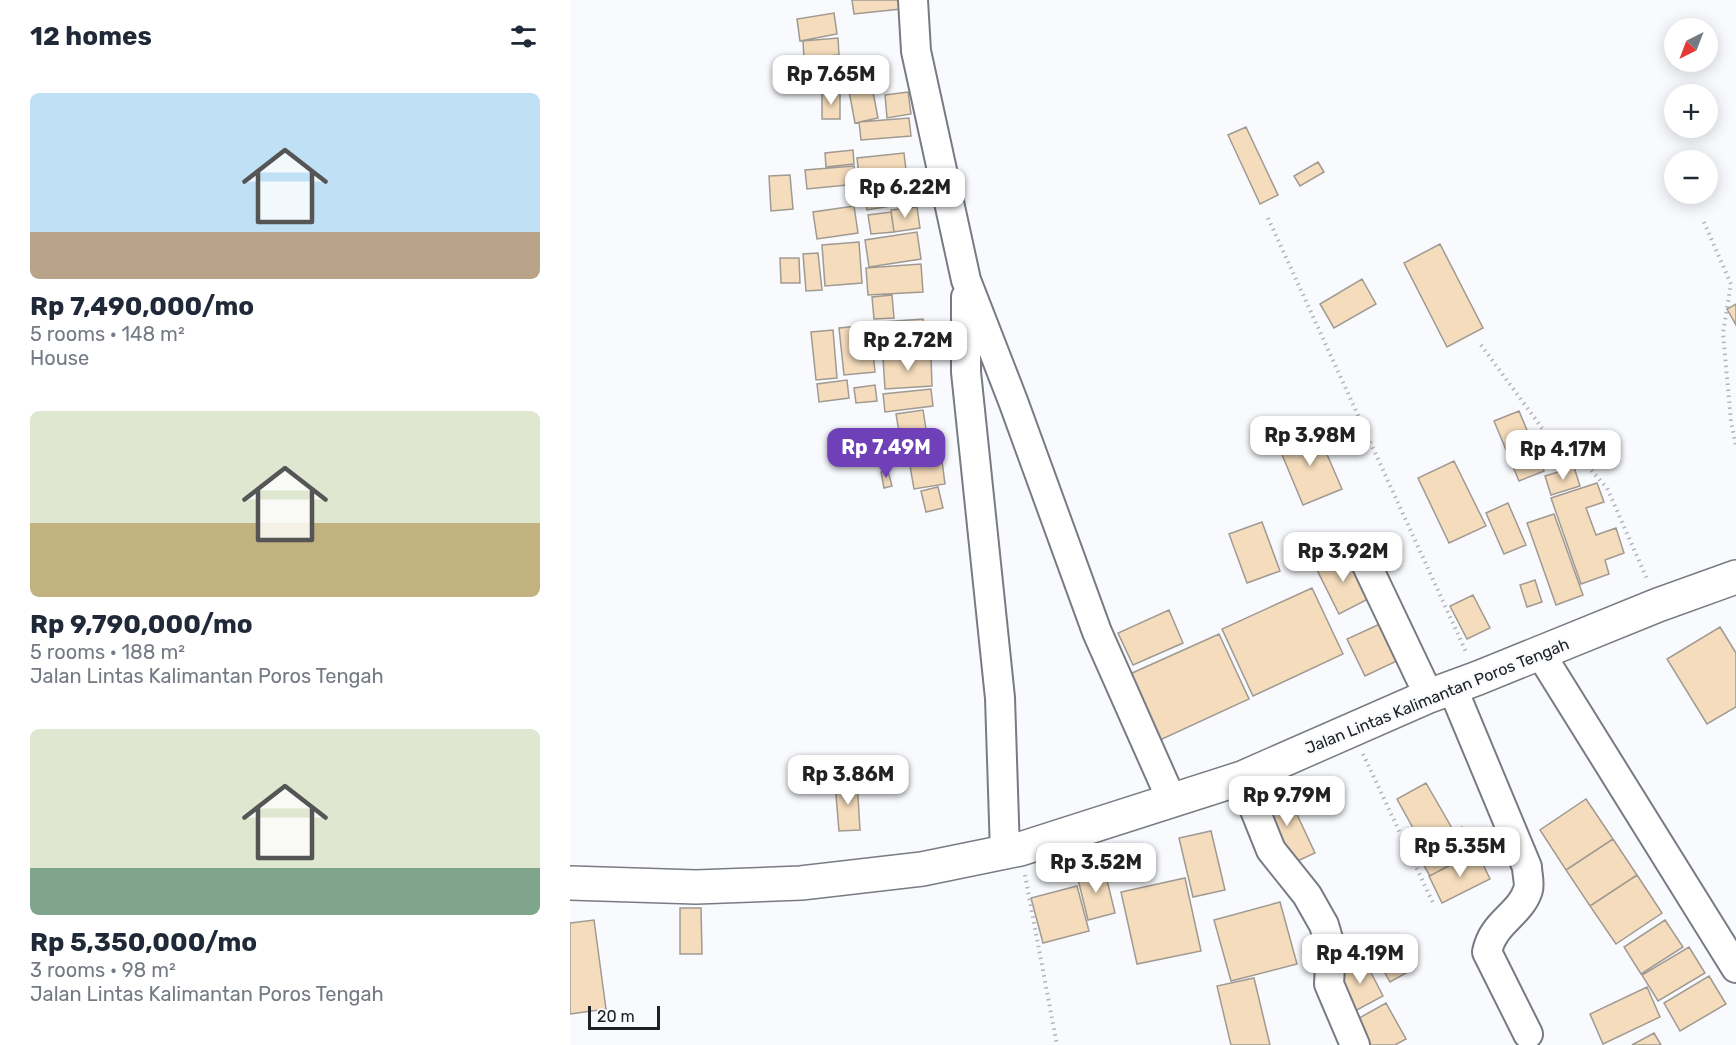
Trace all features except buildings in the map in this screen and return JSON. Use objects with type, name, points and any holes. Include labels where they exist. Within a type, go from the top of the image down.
[{"type":"highway","name":"Jalan Lintas Kalimantan Poros Tengah","points":[[570,883],[696,887],[801,883],[922,869],[1012,850],[1242,778],[1351,729],[1453,687],[1658,605],[1735,580]]},
{"type":"street","points":[[913,0],[916,51],[966,280],[1013,401],[1097,632],[1172,801]]},
{"type":"street","points":[[966,280],[966,372],[1000,698],[1012,850]]},
{"type":"street","points":[[1362,555],[1453,687],[1527,867],[1528,890],[1489,940],[1487,952],[1528,1034]]},
{"type":"street","points":[[1540,653],[1736,968]]},
{"type":"street","points":[[1242,778],[1270,850],[1307,895],[1324,925],[1330,949],[1329,984],[1355,1045]]},
{"type":"path","points":[[1268,218],[1453,687]]},
{"type":"path","points":[[1704,222],[1731,284],[1723,333],[1731,421],[1736,446]]},
{"type":"path","points":[[1481,345],[1542,428],[1591,470],[1607,488],[1658,605]]},
{"type":"path","points":[[1351,729],[1433,903]]},
{"type":"path","points":[[1012,850],[1057,1045]]}]
